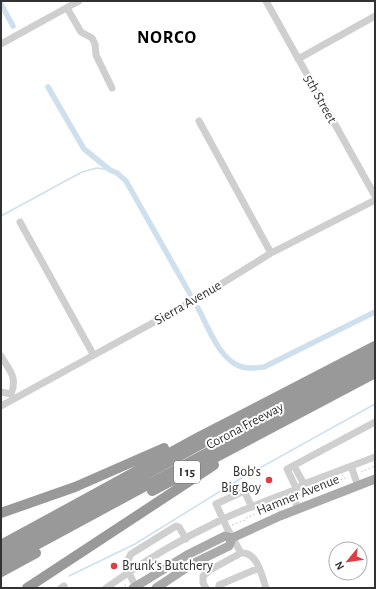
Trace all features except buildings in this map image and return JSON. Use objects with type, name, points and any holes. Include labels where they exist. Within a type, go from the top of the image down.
[{"type":"highway","name":"Corona Freeway","points":[[1,545],[198,437],[375,346]]},
{"type":"highway","points":[[1,554],[212,438],[375,356]]},
{"type":"highway","points":[[1,564],[290,408],[375,365]]},
{"type":"highway","name":"Corona Freeway","points":[[1,572],[158,487],[375,373]]},
{"type":"highway","points":[[27,588],[202,472],[295,415]]},
{"type":"highway","points":[[1,513],[75,487],[167,447],[198,437]]},
{"type":"main road","name":"Hamner Avenue","points":[[132,582],[218,539],[226,536],[232,538],[298,509],[375,479]]},
{"type":"main road","name":"Hamner Avenue","points":[[156,588],[192,564],[229,546],[232,538]]},
{"type":"street","points":[[1,44],[78,1]]},
{"type":"street","name":"5th Street","points":[[266,1],[375,196]]},
{"type":"street","points":[[67,8],[81,32],[92,38],[95,44],[96,55],[112,88]]},
{"type":"street","points":[[298,59],[375,16]]},
{"type":"street","points":[[199,122],[271,253]]},
{"type":"street","name":"Sierra Avenue","points":[[1,406],[13,396],[200,297],[271,253],[375,200]]},
{"type":"street","points":[[20,222],[93,354]]},
{"type":"street","points":[[1,356],[14,379],[13,396],[1,392]]},
{"type":"street","points":[[298,509],[294,498],[294,489],[287,469],[375,422]]},
{"type":"street","points":[[106,588],[132,582],[186,538],[223,519],[304,484],[375,456]]},
{"type":"street","points":[[294,466],[304,484]]},
{"type":"street","points":[[351,466],[358,486]]},
{"type":"street","points":[[241,553],[216,504],[244,491],[252,507]]},
{"type":"street","points":[[132,582],[129,557],[131,554],[172,527],[179,527],[186,538]]},
{"type":"street","points":[[206,588],[203,583],[203,576],[210,570],[241,553],[246,552],[252,557],[259,568],[266,588]]},
{"type":"street","points":[[219,588],[219,585],[259,568]]},
{"type":"path","points":[[227,528],[246,518],[375,466]]},
{"type":"path","points":[[121,588],[132,582]]},
{"type":"waterway","points":[[1,4],[13,26]]},
{"type":"waterway","points":[[48,87],[84,149],[126,181],[190,294]]},
{"type":"waterway","points":[[1,216],[82,172],[97,168],[110,170]]},
{"type":"waterway","points":[[198,308],[221,351],[227,358],[234,364],[250,368],[264,367],[375,312]]},
{"type":"waterway","points":[[69,576],[135,544],[240,479],[375,404]]},
{"type":"place","name":"Bob's Big Boy","points":[[269,480]]},
{"type":"place","name":"Brunk's Butchery","points":[[114,566]]},
{"type":"district","name":"NORCO","points":[[167,38]]}]
